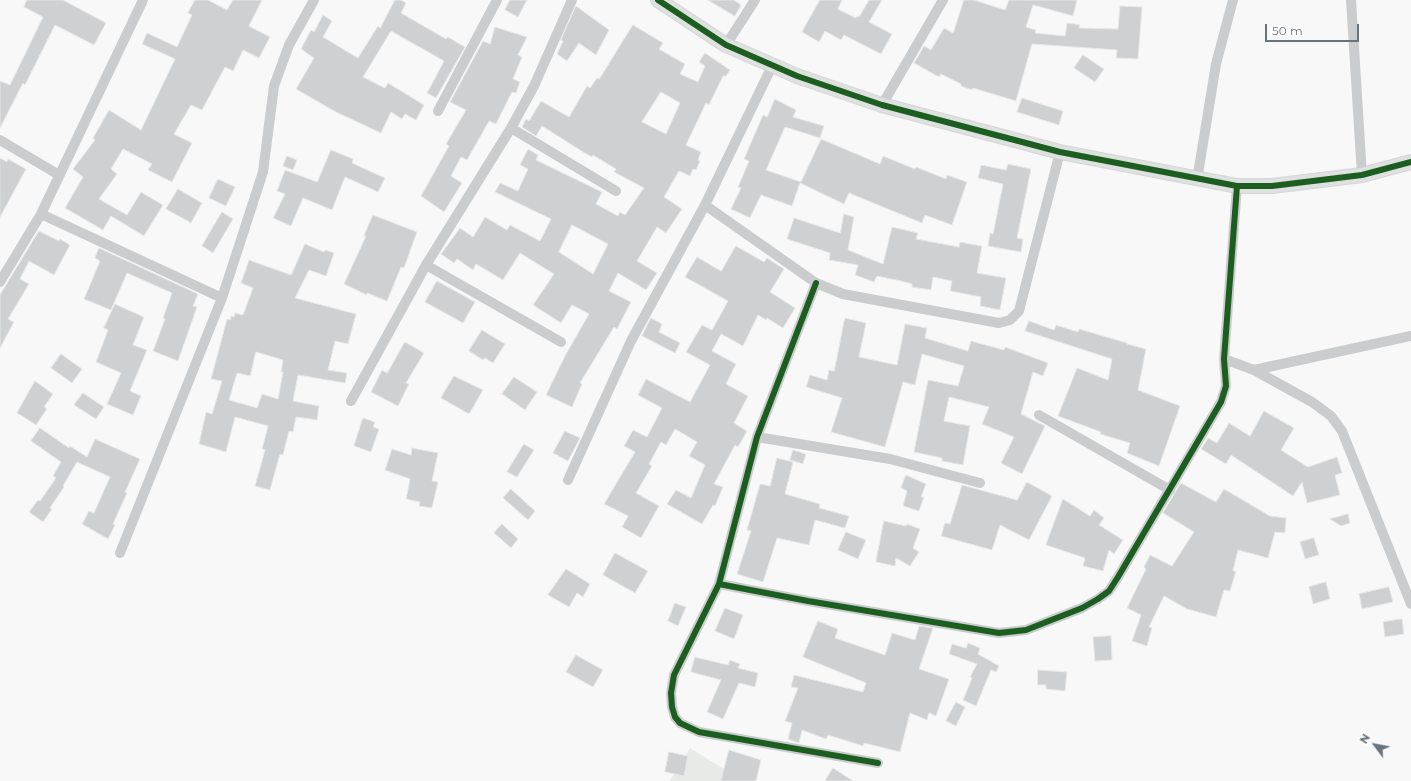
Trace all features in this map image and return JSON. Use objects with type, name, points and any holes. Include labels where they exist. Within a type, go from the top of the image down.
[{"type":"street","points":[[0,282],[41,214],[143,0]]},
{"type":"street","points":[[120,553],[222,298],[263,172],[274,86],[289,45],[314,0]]},
{"type":"street","points":[[438,111],[497,0]]},
{"type":"street","points":[[351,401],[426,264],[512,128],[534,86],[572,0]]},
{"type":"street","points":[[658,0],[726,45],[772,66],[882,105],[1060,152],[1197,180],[1237,186],[1272,186],[1362,175],[1411,162]]},
{"type":"street","points":[[726,45],[754,0]]},
{"type":"street","points":[[882,105],[943,0]]},
{"type":"street","points":[[1197,180],[1216,64],[1233,0]]},
{"type":"street","points":[[1351,0],[1362,175]]},
{"type":"street","points":[[568,480],[631,341],[706,205],[772,66]]},
{"type":"street","points":[[512,128],[616,191]]},
{"type":"street","points":[[0,140],[59,175]]},
{"type":"street","points":[[706,205],[816,283],[843,294],[999,324],[1010,320],[1019,311],[1060,152]]},
{"type":"street","points":[[719,584],[808,601],[999,632],[1026,630],[1082,608],[1109,591],[1221,402],[1226,386],[1224,359],[1237,186]]},
{"type":"street","points":[[41,214],[222,298]]},
{"type":"street","points":[[426,264],[561,342]]},
{"type":"street","points":[[816,283],[757,437],[719,584],[674,675],[671,693],[672,707],[675,717],[680,723],[699,732],[878,764]]},
{"type":"street","points":[[1254,370],[1411,336]]},
{"type":"street","points":[[1224,359],[1254,370],[1312,402],[1331,416],[1342,431],[1411,604]]},
{"type":"street","points":[[1039,415],[1170,490]]},
{"type":"street","points":[[757,437],[890,459],[980,482]]},
{"type":"shaded area","points":[[690,748],[743,781],[670,781]]},
{"type":"building","points":[[27,0],[63,0],[106,23],[94,45],[55,25],[25,85],[23,83],[0,128],[0,81],[10,85],[43,17],[24,7]]},
{"type":"building","points":[[195,0],[208,0],[227,10],[233,0],[262,0],[249,26],[270,37],[259,58],[243,50],[233,71],[225,67],[202,110],[191,105],[174,134],[192,143],[172,182],[148,170],[152,164],[123,149],[111,169],[117,174],[99,199],[127,215],[141,192],[163,205],[144,236],[111,216],[103,230],[65,208],[83,177],[73,169],[95,140],[93,138],[109,110],[141,130],[175,59],[142,44],[147,33],[177,47],[192,15],[188,13]]},
{"type":"building","points":[[395,0],[401,0],[406,3],[401,13],[446,39],[448,37],[465,47],[436,98],[427,93],[444,61],[391,31],[363,77],[385,88],[388,83],[424,105],[416,120],[405,114],[402,119],[391,112],[381,133],[336,112],[296,89],[314,58],[301,49],[311,30],[314,32],[323,15],[332,21],[323,37],[358,58],[378,26],[380,28]]},
{"type":"building","points":[[510,0],[527,0],[518,17],[505,10]]},
{"type":"building","points":[[708,0],[734,0],[741,5],[735,16]]},
{"type":"building","points":[[820,0],[842,0],[838,9],[856,18],[857,16],[859,17],[869,0],[882,0],[869,22],[892,34],[881,54],[844,35],[841,40],[825,31],[819,42],[802,32]]},
{"type":"building","points":[[964,0],[974,0],[1005,10],[1009,0],[1077,0],[1073,16],[1033,5],[1026,27],[1036,30],[1035,33],[1065,36],[1067,23],[1080,25],[1079,28],[1118,29],[1120,6],[1142,7],[1138,59],[1116,58],[1117,50],[1032,44],[1016,101],[973,88],[972,90],[961,86],[961,84],[941,74],[939,77],[914,63],[924,46],[931,50],[944,28],[953,33]]},
{"type":"building","points":[[576,6],[609,30],[596,55],[579,43],[567,61],[557,54],[563,41],[561,40]]},
{"type":"building","points":[[633,25],[663,43],[659,49],[685,64],[680,74],[698,82],[705,66],[699,62],[705,53],[730,70],[726,76],[723,76],[709,105],[706,103],[686,145],[701,152],[698,160],[700,161],[696,170],[693,169],[690,176],[679,171],[664,197],[682,209],[666,233],[657,227],[637,261],[657,273],[646,290],[618,273],[609,291],[631,302],[617,329],[614,327],[580,383],[582,384],[572,407],[546,395],[566,354],[589,314],[572,305],[561,323],[533,305],[554,274],[520,253],[503,280],[476,264],[473,270],[457,259],[454,263],[441,254],[460,228],[473,237],[485,217],[507,230],[510,225],[540,241],[551,219],[495,192],[500,183],[518,191],[528,169],[520,165],[528,149],[538,155],[536,160],[602,192],[596,204],[618,216],[620,212],[625,215],[644,188],[614,172],[616,169],[593,155],[592,157],[583,152],[542,126],[536,136],[522,127],[526,119],[529,121],[541,101],[569,117],[587,86],[590,88],[597,78],[599,79]],"holes":[[[661,92],[680,103],[666,134],[642,122]],[[572,225],[608,244],[593,274],[559,252]]]},
{"type":"building","points":[[495,27],[527,37],[518,55],[522,57],[513,79],[520,82],[516,93],[512,92],[496,124],[489,121],[467,160],[461,157],[451,176],[462,183],[444,212],[421,196],[449,146],[446,144],[466,110],[450,102],[483,41],[490,44]]},
{"type":"building","points":[[1083,55],[1104,69],[1095,82],[1074,68]]},
{"type":"building","points":[[1022,98],[1063,111],[1059,125],[1017,112]]},
{"type":"building","points":[[775,99],[796,110],[793,117],[824,126],[820,138],[785,127],[766,170],[801,182],[821,139],[880,164],[883,156],[915,169],[916,167],[946,179],[947,175],[967,182],[952,225],[925,215],[922,223],[849,193],[844,204],[800,183],[792,206],[761,195],[750,218],[731,209],[741,188],[738,187],[749,161],[744,159],[763,115],[767,117]]},
{"type":"building","points":[[331,150],[353,159],[352,163],[385,178],[378,192],[345,177],[332,210],[303,198],[291,226],[273,218],[285,194],[277,191],[285,170],[317,182]]},
{"type":"building","points":[[287,156],[297,160],[293,170],[283,166]]},
{"type":"building","points":[[0,158],[7,162],[8,159],[26,169],[0,217]]},
{"type":"building","points":[[1008,164],[1031,169],[1017,238],[1023,239],[1021,252],[988,246],[990,233],[993,234],[1003,184],[978,178],[981,165],[1006,170]]},
{"type":"building","points":[[218,179],[235,187],[226,206],[209,198]]},
{"type":"building","points":[[178,189],[202,203],[191,223],[166,209]]},
{"type":"building","points":[[222,212],[233,219],[213,253],[202,246]]},
{"type":"building","points":[[844,214],[854,217],[848,250],[883,264],[892,227],[918,233],[916,239],[959,247],[960,242],[982,246],[977,273],[1006,278],[1000,310],[980,306],[981,297],[950,291],[952,281],[933,277],[931,290],[912,287],[912,284],[877,276],[874,282],[855,275],[858,265],[829,260],[830,253],[787,239],[794,218],[840,233]]},
{"type":"building","points":[[373,215],[417,232],[404,268],[401,267],[387,301],[367,293],[367,295],[344,284],[366,236],[364,236]]},
{"type":"building","points":[[39,231],[59,241],[60,239],[70,245],[54,275],[29,261],[20,279],[29,284],[8,319],[14,322],[0,348],[0,295]]},
{"type":"building","points":[[305,244],[324,252],[325,250],[334,253],[326,276],[309,270],[295,298],[356,314],[348,344],[335,341],[328,370],[347,373],[345,383],[298,375],[293,401],[319,406],[317,420],[296,417],[293,432],[289,431],[283,455],[280,454],[270,490],[255,486],[265,450],[262,449],[268,426],[235,417],[226,452],[199,444],[206,412],[212,414],[222,381],[211,379],[227,319],[230,320],[231,316],[234,317],[235,313],[243,315],[253,288],[241,283],[249,260],[291,275]],"holes":[[[256,352],[283,360],[281,372],[283,372],[278,399],[262,394],[257,408],[229,400],[237,373],[250,376]]]},
{"type":"building","points":[[736,246],[764,262],[767,258],[784,269],[770,292],[795,308],[783,328],[767,318],[766,320],[758,315],[743,346],[721,334],[712,351],[736,364],[726,384],[748,396],[734,423],[747,431],[738,447],[735,445],[714,484],[723,487],[715,506],[713,505],[702,524],[667,504],[676,490],[691,498],[705,465],[689,456],[697,442],[675,429],[666,445],[661,442],[649,464],[652,466],[636,493],[659,506],[641,538],[622,527],[628,516],[604,504],[635,452],[624,446],[633,430],[647,437],[662,408],[638,395],[646,379],[690,402],[710,365],[686,352],[702,325],[712,330],[728,301],[685,277],[697,257],[721,271]]},
{"type":"building","points":[[99,248],[198,294],[193,306],[197,307],[178,361],[153,351],[165,319],[163,318],[172,293],[127,273],[111,310],[84,299],[100,261],[95,258]]},
{"type":"building","points":[[437,281],[475,302],[463,323],[425,302]]},
{"type":"building","points":[[115,304],[144,317],[133,345],[147,350],[130,391],[141,396],[133,415],[107,404],[121,373],[96,362],[108,330],[104,328]]},
{"type":"building","points":[[651,318],[662,324],[659,332],[680,343],[675,353],[642,336]]},
{"type":"building","points":[[845,318],[866,323],[859,357],[897,365],[905,324],[927,328],[925,338],[968,351],[971,341],[1004,350],[1005,347],[1048,363],[1043,376],[1033,372],[1021,414],[1045,426],[1022,474],[1001,463],[1014,437],[982,424],[989,407],[949,397],[944,421],[970,426],[963,465],[942,461],[942,458],[914,452],[928,380],[958,386],[964,366],[922,354],[915,385],[903,382],[885,447],[831,432],[842,398],[806,387],[810,375],[827,380],[829,370],[834,371]]},
{"type":"building","points":[[1029,321],[1054,330],[1056,325],[1078,332],[1079,329],[1146,349],[1138,390],[1180,406],[1159,466],[1127,453],[1130,443],[1100,434],[1101,432],[1058,416],[1077,368],[1108,380],[1112,359],[1025,331]]},
{"type":"building","points":[[482,330],[505,344],[493,363],[485,358],[483,360],[469,351]]},
{"type":"building","points":[[405,342],[424,353],[406,383],[409,384],[398,406],[371,392],[382,370],[387,373]]},
{"type":"building","points":[[61,354],[82,369],[72,383],[51,368]]},
{"type":"building","points":[[454,376],[483,390],[469,414],[441,398]]},
{"type":"building","points":[[514,377],[537,392],[525,410],[502,394]]},
{"type":"building","points":[[35,381],[53,394],[44,407],[47,409],[36,425],[17,413]]},
{"type":"building","points":[[83,393],[104,407],[96,419],[74,405]]},
{"type":"building","points":[[1264,411],[1294,428],[1281,450],[1308,467],[1337,457],[1342,473],[1335,475],[1340,495],[1307,503],[1302,482],[1293,496],[1231,455],[1226,464],[1201,449],[1208,438],[1217,443],[1229,423],[1250,436]]},
{"type":"building","points":[[363,418],[375,422],[373,427],[379,429],[371,452],[354,446]]},
{"type":"building","points":[[40,428],[69,448],[70,446],[87,457],[95,439],[140,459],[125,492],[127,493],[108,539],[82,524],[89,511],[94,513],[110,477],[77,462],[63,486],[64,487],[50,508],[52,509],[43,522],[29,512],[38,500],[40,501],[56,478],[53,476],[61,462],[31,441]]},
{"type":"building","points":[[565,431],[580,438],[568,461],[553,453]]},
{"type":"building","points":[[524,444],[534,450],[517,477],[507,472]]},
{"type":"building","points":[[412,448],[438,453],[432,481],[438,482],[432,508],[419,506],[420,502],[406,499],[410,479],[385,470],[392,449],[411,455]]},
{"type":"building","points":[[793,450],[806,454],[803,464],[790,460]]},
{"type":"building","points":[[777,458],[793,462],[785,494],[820,504],[819,508],[849,516],[845,528],[815,520],[809,545],[777,538],[763,582],[737,574],[751,531],[747,530],[760,484],[770,486]]},
{"type":"building","points":[[906,475],[926,484],[921,497],[924,497],[919,511],[903,506],[907,491],[901,488]]},
{"type":"building","points":[[1027,482],[1052,496],[1029,540],[1000,525],[992,550],[941,536],[945,523],[950,524],[962,485],[1017,500]]},
{"type":"building","points":[[1181,483],[1216,502],[1224,489],[1270,516],[1286,518],[1285,533],[1275,532],[1268,558],[1238,550],[1233,571],[1236,571],[1230,591],[1224,590],[1216,617],[1187,609],[1164,596],[1149,627],[1152,628],[1147,646],[1132,641],[1141,615],[1127,608],[1146,569],[1144,567],[1150,555],[1172,566],[1194,532],[1163,513]]},
{"type":"building","points":[[511,489],[535,511],[528,520],[503,498]]},
{"type":"building","points":[[1063,499],[1090,516],[1094,510],[1104,518],[1099,525],[1123,540],[1114,554],[1109,550],[1103,571],[1083,566],[1085,558],[1046,545]]},
{"type":"building","points":[[1348,514],[1350,523],[1341,526],[1330,519]]},
{"type":"building","points":[[884,521],[906,526],[907,524],[920,529],[913,548],[919,552],[910,566],[896,558],[895,566],[876,562]]},
{"type":"building","points":[[502,524],[518,539],[511,548],[494,533]]},
{"type":"building","points":[[846,532],[866,540],[858,559],[838,550]]},
{"type":"building","points":[[1314,538],[1319,555],[1305,559],[1300,542]]},
{"type":"building","points":[[615,553],[648,571],[635,593],[603,575]]},
{"type":"building","points":[[566,569],[590,584],[583,597],[577,593],[569,607],[548,595]]},
{"type":"building","points":[[1326,582],[1330,599],[1313,604],[1309,587]]},
{"type":"building","points":[[1389,587],[1393,602],[1362,609],[1359,594]]},
{"type":"building","points":[[675,603],[686,607],[678,626],[668,621]]},
{"type":"building","points":[[725,608],[743,615],[734,639],[715,631]]},
{"type":"building","points":[[1402,619],[1404,634],[1385,637],[1383,622]]},
{"type":"building","points":[[818,621],[838,629],[835,638],[885,655],[892,633],[915,640],[919,626],[933,628],[919,669],[949,679],[936,716],[929,713],[927,720],[910,713],[900,752],[864,743],[863,746],[828,735],[826,739],[802,730],[799,743],[788,739],[792,723],[785,721],[798,688],[791,687],[794,675],[863,692],[866,683],[803,657]]},
{"type":"building","points":[[1111,636],[1112,660],[1095,661],[1093,637]]},
{"type":"building","points":[[968,643],[980,648],[978,654],[999,666],[996,672],[991,670],[976,706],[963,700],[972,678],[970,677],[977,664],[949,654],[952,644],[966,648]]},
{"type":"building","points":[[576,655],[603,670],[593,687],[566,672]]},
{"type":"building","points":[[695,657],[728,665],[730,660],[740,664],[738,668],[758,673],[755,687],[739,683],[723,719],[707,712],[721,680],[691,672]]},
{"type":"building","points":[[1038,670],[1067,672],[1065,691],[1046,689],[1046,685],[1038,685]]},
{"type":"building","points":[[956,702],[965,707],[956,726],[946,721]]},
{"type":"building","points":[[729,750],[761,760],[756,781],[721,781]]},
{"type":"building","points":[[669,752],[688,756],[684,776],[665,772]]},
{"type":"building","points":[[833,768],[853,781],[825,781]]},
{"type":"cycle path","points":[[658,0],[726,45],[797,76],[882,105],[1060,152],[1237,186],[1272,186],[1362,175],[1411,162]]},
{"type":"cycle path","points":[[719,584],[808,601],[999,633],[1026,630],[1082,608],[1109,591],[1221,402],[1226,386],[1224,359],[1237,186]]},
{"type":"cycle path","points":[[816,283],[757,437],[719,584],[674,675],[671,693],[672,707],[675,717],[680,723],[699,732],[878,763]]}]
